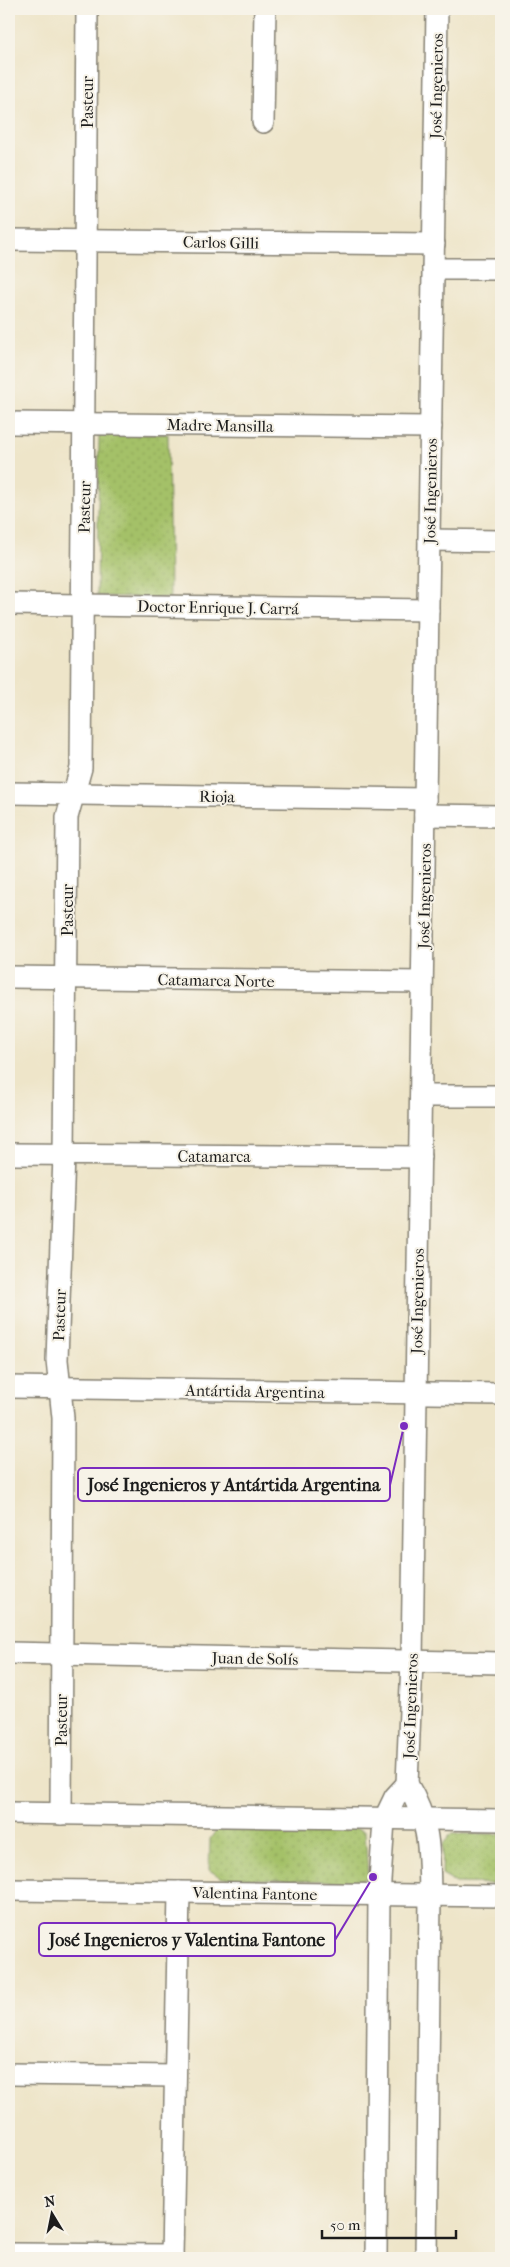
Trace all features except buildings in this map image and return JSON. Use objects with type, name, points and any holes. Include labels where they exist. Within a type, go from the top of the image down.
[{"type":"street","name":"Pasteur","points":[[61,1814],[60,1654],[63,1418],[58,1360],[67,978],[67,817],[81,768],[87,9]]},
{"type":"street","points":[[263,122],[265,9]]},
{"type":"street","name":"José Ingenieros","points":[[407,1784],[412,1661],[437,9]]},
{"type":"street","name":"Carlos Gilli","points":[[9,240],[434,244]]},
{"type":"street","points":[[433,269],[501,269]]},
{"type":"street","name":"Madre Mansilla","points":[[9,423],[431,427]]},
{"type":"street","points":[[429,540],[501,541]]},
{"type":"street","name":"Doctor Enrique J. Carrá","points":[[9,604],[428,610]]},
{"type":"street","name":"Rioja","points":[[9,794],[74,794],[425,807],[501,816]]},
{"type":"street","name":"Catamarca Norte","points":[[9,977],[422,982]]},
{"type":"street","points":[[420,1096],[501,1096]]},
{"type":"street","name":"Catamarca","points":[[9,1154],[420,1157]]},
{"type":"street","name":"Antártida Argentina","points":[[9,1387],[501,1394]]},
{"type":"street","name":"Juan de Solís","points":[[9,1653],[501,1663]]},
{"type":"street","points":[[376,2258],[379,1896],[384,1820],[395,1797],[407,1784],[424,1819],[429,1839],[426,2258]]},
{"type":"street","points":[[9,1813],[384,1820],[501,1820]]},
{"type":"street","name":"Valentina Fantone","points":[[9,1890],[501,1896]]},
{"type":"street","points":[[9,2254],[172,2256],[179,1892]]},
{"type":"street","points":[[9,2074],[175,2076]]},
{"type":"green space","points":[[168,434],[170,598],[97,596],[99,435]]},
{"type":"green space","points":[[354,1828],[365,1832],[368,1876],[358,1882],[222,1878],[209,1870],[210,1839],[217,1829]]},
{"type":"green space","points":[[451,1834],[501,1834],[501,1884],[456,1883],[442,1875],[443,1844]]},
{"type":"place","name":"José Ingenieros y Antártida Argentina","points":[[404,1426]]},
{"type":"place","name":"José Ingenieros y Valentina Fantone","points":[[373,1877]]}]
